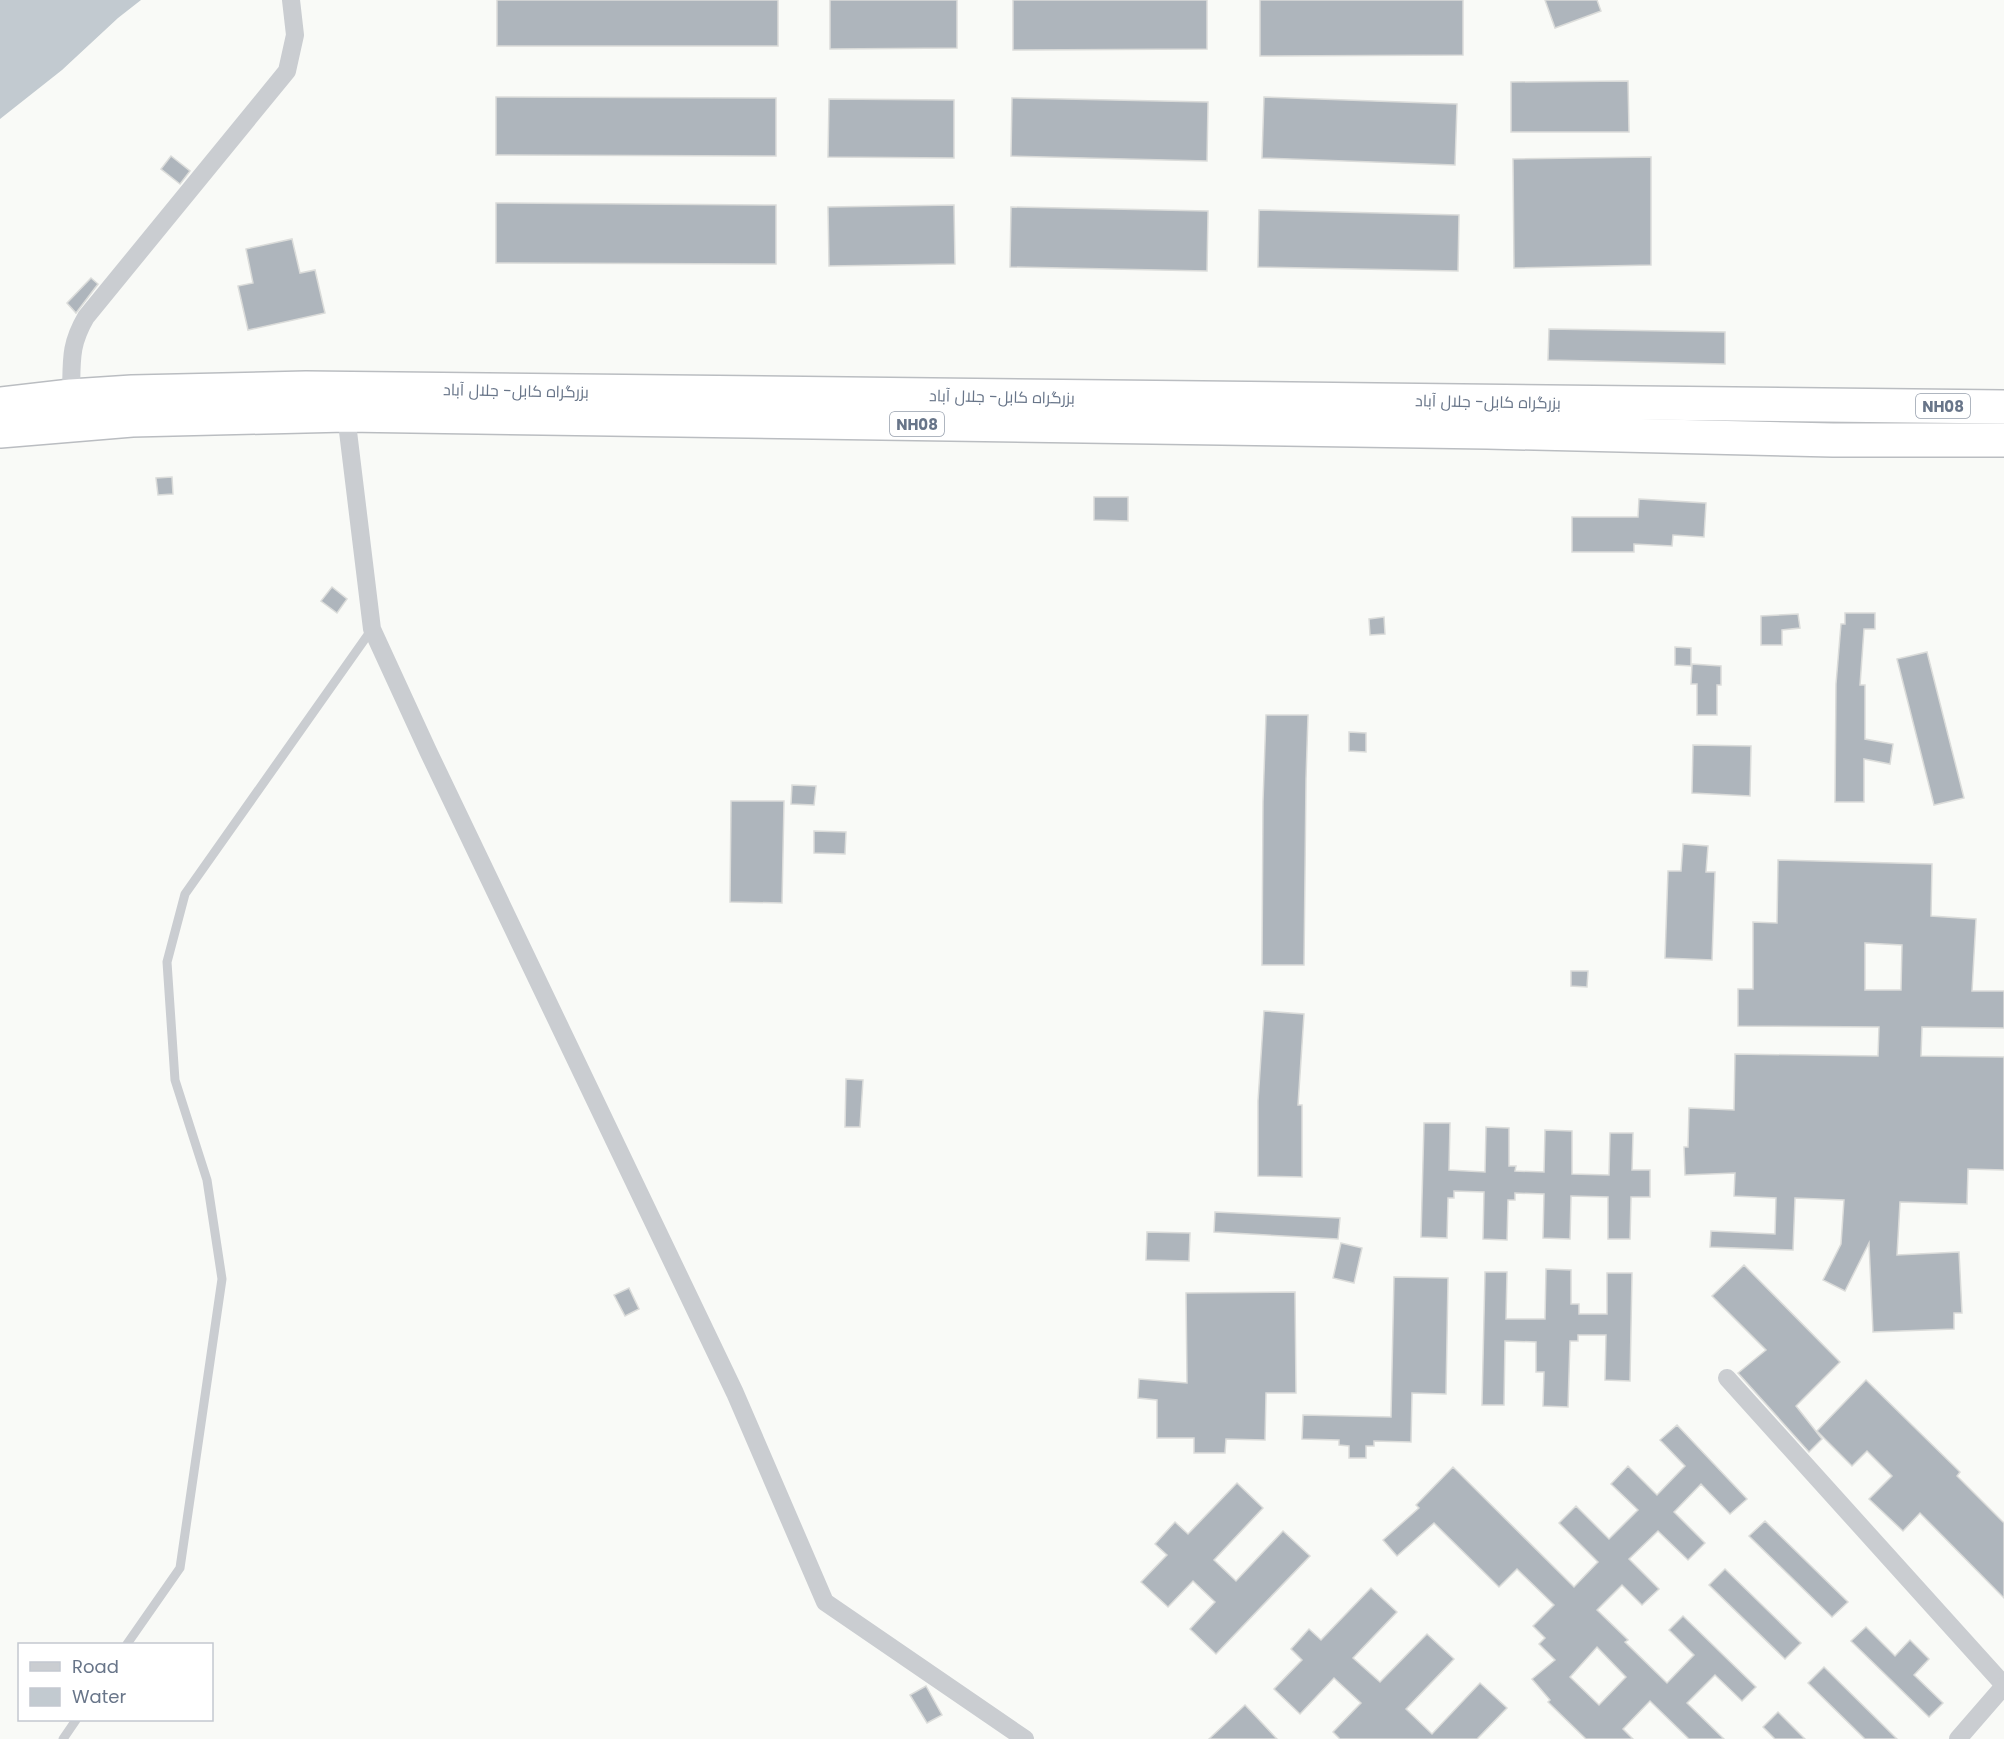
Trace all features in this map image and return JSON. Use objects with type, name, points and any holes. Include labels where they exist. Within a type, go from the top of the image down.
[{"type":"highway","name":"بزرگراه کابل- جلال آباد","points":[[0,404],[71,396],[132,406]]},
{"type":"highway","name":"بزرگراه کابل- جلال آباد","points":[[307,402],[346,416],[423,403]]},
{"type":"highway","name":"بزرگراه کابل- جلال آباد","points":[[0,431],[132,406],[307,402],[1486,417],[1829,405],[2004,407]]},
{"type":"highway","name":"بزرگراه کابل- جلال آباد","points":[[1486,417],[1833,440],[2004,440]]},
{"type":"street","points":[[71,396],[72,355],[76,335],[86,317],[287,71],[295,35],[291,0]]},
{"type":"street","points":[[346,416],[372,629],[735,1393],[825,1602],[1024,1739]]},
{"type":"street","points":[[1727,1378],[2004,1686],[1958,1739]]},
{"type":"lane","points":[[129,1643],[180,1568],[222,1279],[207,1180],[175,1080],[167,962],[185,894],[372,629]]},
{"type":"lane","points":[[63,1739],[75,1721]]},
{"type":"water","points":[[0,0],[141,0],[62,70],[0,119]]},
{"type":"building","points":[[497,0],[778,0],[778,46],[497,46]]},
{"type":"building","points":[[830,0],[957,0],[957,48],[830,49]]},
{"type":"building","points":[[1013,0],[1207,0],[1207,49],[1013,50]]},
{"type":"building","points":[[1260,0],[1463,0],[1463,55],[1260,56]]},
{"type":"building","points":[[1545,0],[1597,0],[1601,11],[1555,28]]},
{"type":"building","points":[[1628,81],[1629,132],[1511,132],[1511,82]]},
{"type":"building","points":[[496,97],[776,98],[776,156],[496,155]]},
{"type":"building","points":[[1264,97],[1457,104],[1455,165],[1262,158]]},
{"type":"building","points":[[1012,98],[1208,102],[1207,161],[1011,156]]},
{"type":"building","points":[[829,99],[954,100],[954,158],[828,157]]},
{"type":"building","points":[[171,156],[190,171],[180,184],[161,169]]},
{"type":"building","points":[[1651,157],[1651,265],[1514,268],[1513,159]]},
{"type":"building","points":[[496,203],[776,205],[776,264],[496,263]]},
{"type":"building","points":[[954,205],[955,264],[829,266],[828,207]]},
{"type":"building","points":[[1011,207],[1208,211],[1207,271],[1010,267]]},
{"type":"building","points":[[1259,210],[1459,215],[1458,271],[1258,267]]},
{"type":"building","points":[[292,239],[300,273],[315,270],[325,313],[248,330],[238,286],[253,283],[246,249]]},
{"type":"building","points":[[91,278],[98,284],[76,313],[67,303]]},
{"type":"building","points":[[1549,329],[1725,332],[1725,364],[1548,360]]},
{"type":"building","points":[[172,477],[173,494],[158,495],[156,478]]},
{"type":"building","points":[[1094,497],[1128,497],[1128,521],[1094,520]]},
{"type":"building","points":[[1639,499],[1706,503],[1704,537],[1673,535],[1672,546],[1634,544],[1634,552],[1572,552],[1572,517],[1638,517]]},
{"type":"building","points":[[332,587],[347,599],[337,613],[321,601]]},
{"type":"building","points":[[1845,613],[1875,613],[1875,629],[1864,629],[1860,685],[1865,685],[1865,739],[1893,744],[1890,764],[1864,759],[1864,802],[1835,802],[1836,684],[1841,624],[1845,624]]},
{"type":"building","points":[[1798,614],[1800,628],[1782,630],[1782,645],[1761,645],[1761,616]]},
{"type":"building","points":[[1384,617],[1385,634],[1370,635],[1369,619]]},
{"type":"building","points":[[1675,647],[1691,648],[1691,666],[1675,665]]},
{"type":"building","points":[[1927,652],[1964,798],[1934,805],[1897,659]]},
{"type":"building","points":[[1692,664],[1721,666],[1721,685],[1717,685],[1717,715],[1697,715],[1697,684],[1691,684]]},
{"type":"building","points":[[1266,715],[1308,715],[1304,965],[1262,965]]},
{"type":"building","points":[[1349,732],[1366,733],[1366,752],[1349,751]]},
{"type":"building","points":[[1693,745],[1751,746],[1750,796],[1692,793]]},
{"type":"building","points":[[792,785],[816,786],[814,805],[791,804]]},
{"type":"building","points":[[731,801],[784,801],[782,903],[730,902]]},
{"type":"building","points":[[814,831],[846,832],[845,854],[814,853]]},
{"type":"building","points":[[1683,844],[1708,846],[1706,872],[1715,872],[1712,960],[1665,958],[1668,871],[1681,871]]},
{"type":"building","points":[[1778,860],[1932,864],[1931,916],[1976,919],[1972,991],[2004,991],[2004,1028],[1922,1027],[1921,1056],[2004,1057],[2004,1170],[1968,1169],[1967,1204],[1900,1202],[1897,1255],[1959,1252],[1962,1313],[1954,1313],[1954,1329],[1873,1332],[1869,1243],[1845,1291],[1823,1280],[1841,1244],[1844,1200],[1795,1198],[1793,1250],[1710,1247],[1711,1231],[1775,1234],[1776,1198],[1734,1196],[1735,1173],[1685,1175],[1684,1147],[1688,1147],[1689,1108],[1734,1110],[1735,1054],[1878,1056],[1879,1027],[1738,1026],[1738,989],[1753,989],[1753,922],[1777,923]],"holes":[[[1865,943],[1902,945],[1901,990],[1865,990]]]},
{"type":"building","points":[[1571,971],[1588,971],[1587,987],[1571,986]]},
{"type":"building","points":[[1264,1011],[1304,1014],[1298,1105],[1302,1105],[1302,1177],[1258,1176],[1258,1101]]},
{"type":"building","points":[[846,1079],[863,1080],[860,1127],[845,1127]]},
{"type":"building","points":[[1424,1123],[1450,1123],[1449,1170],[1485,1172],[1486,1127],[1509,1128],[1509,1166],[1516,1166],[1515,1171],[1544,1172],[1545,1130],[1572,1131],[1572,1174],[1609,1175],[1610,1133],[1633,1133],[1632,1170],[1650,1170],[1650,1197],[1631,1197],[1630,1239],[1608,1239],[1608,1197],[1571,1196],[1570,1239],[1543,1238],[1544,1194],[1515,1193],[1515,1200],[1508,1200],[1507,1240],[1483,1239],[1484,1192],[1454,1191],[1454,1198],[1448,1198],[1447,1238],[1421,1237]]},
{"type":"building","points":[[1215,1212],[1340,1218],[1338,1239],[1214,1232]]},
{"type":"building","points":[[1147,1232],[1190,1233],[1189,1261],[1146,1260]]},
{"type":"building","points":[[1341,1243],[1362,1248],[1354,1283],[1333,1278]]},
{"type":"building","points":[[1744,1265],[1840,1362],[1796,1406],[1822,1439],[1809,1452],[1738,1373],[1766,1350],[1712,1296]]},
{"type":"building","points":[[1546,1269],[1571,1270],[1571,1304],[1579,1304],[1579,1314],[1607,1314],[1607,1273],[1632,1273],[1630,1381],[1605,1380],[1606,1335],[1578,1335],[1578,1341],[1570,1341],[1568,1407],[1543,1406],[1544,1372],[1536,1372],[1536,1342],[1505,1341],[1504,1405],[1482,1405],[1485,1272],[1507,1272],[1506,1319],[1545,1319]]},
{"type":"building","points":[[1394,1277],[1448,1278],[1446,1394],[1412,1393],[1411,1442],[1374,1441],[1374,1446],[1366,1446],[1366,1458],[1349,1458],[1349,1446],[1339,1445],[1339,1440],[1302,1439],[1303,1415],[1391,1417]]},
{"type":"building","points":[[629,1288],[639,1309],[625,1316],[614,1295]]},
{"type":"building","points":[[1295,1292],[1296,1393],[1266,1393],[1265,1440],[1226,1439],[1225,1453],[1194,1453],[1194,1438],[1157,1438],[1157,1400],[1138,1398],[1139,1379],[1187,1383],[1186,1293]]},
{"type":"building","points":[[1866,1380],[1960,1472],[1957,1476],[2004,1523],[2004,1598],[1920,1513],[1903,1531],[1869,1499],[1892,1476],[1867,1451],[1852,1466],[1817,1431]]},
{"type":"building","points":[[1677,1425],[1747,1499],[1730,1514],[1701,1484],[1674,1512],[1705,1543],[1688,1560],[1658,1531],[1629,1559],[1659,1589],[1642,1605],[1622,1585],[1597,1610],[1628,1640],[1625,1642],[1667,1683],[1694,1655],[1669,1630],[1683,1616],[1756,1687],[1742,1701],[1715,1675],[1687,1703],[1724,1739],[1689,1739],[1650,1701],[1623,1729],[1633,1739],[1586,1739],[1548,1702],[1550,1700],[1532,1679],[1555,1660],[1539,1644],[1545,1638],[1533,1626],[1554,1605],[1517,1569],[1499,1587],[1434,1523],[1397,1556],[1383,1540],[1419,1508],[1416,1505],[1453,1467],[1574,1587],[1598,1562],[1559,1523],[1576,1506],[1609,1539],[1638,1510],[1611,1484],[1628,1466],[1657,1495],[1685,1466],[1660,1440]],"holes":[[[1597,1647],[1626,1677],[1599,1705],[1570,1677]]]},
{"type":"building","points":[[1237,1483],[1263,1508],[1214,1560],[1236,1581],[1283,1531],[1310,1556],[1216,1654],[1190,1629],[1215,1602],[1193,1581],[1168,1607],[1141,1582],[1167,1555],[1155,1544],[1175,1522],[1188,1534]]},
{"type":"building","points":[[1765,1521],[1848,1602],[1832,1617],[1749,1536]]},
{"type":"building","points":[[1725,1569],[1801,1643],[1785,1659],[1709,1585]]},
{"type":"building","points":[[1371,1588],[1397,1612],[1353,1658],[1380,1682],[1427,1634],[1454,1659],[1406,1709],[1432,1734],[1480,1683],[1507,1708],[1477,1739],[1340,1739],[1333,1732],[1361,1703],[1334,1678],[1300,1714],[1274,1689],[1302,1660],[1291,1649],[1309,1629],[1321,1640]]},
{"type":"building","points":[[1866,1627],[1895,1656],[1910,1640],[1929,1659],[1914,1675],[1943,1703],[1929,1717],[1851,1641]]},
{"type":"building","points":[[1824,1667],[1897,1739],[1865,1739],[1808,1683]]},
{"type":"building","points":[[926,1686],[942,1715],[927,1723],[910,1695]]},
{"type":"building","points":[[1245,1705],[1277,1739],[1209,1739]]},
{"type":"building","points":[[1778,1712],[1805,1739],[1775,1739],[1763,1727]]}]
